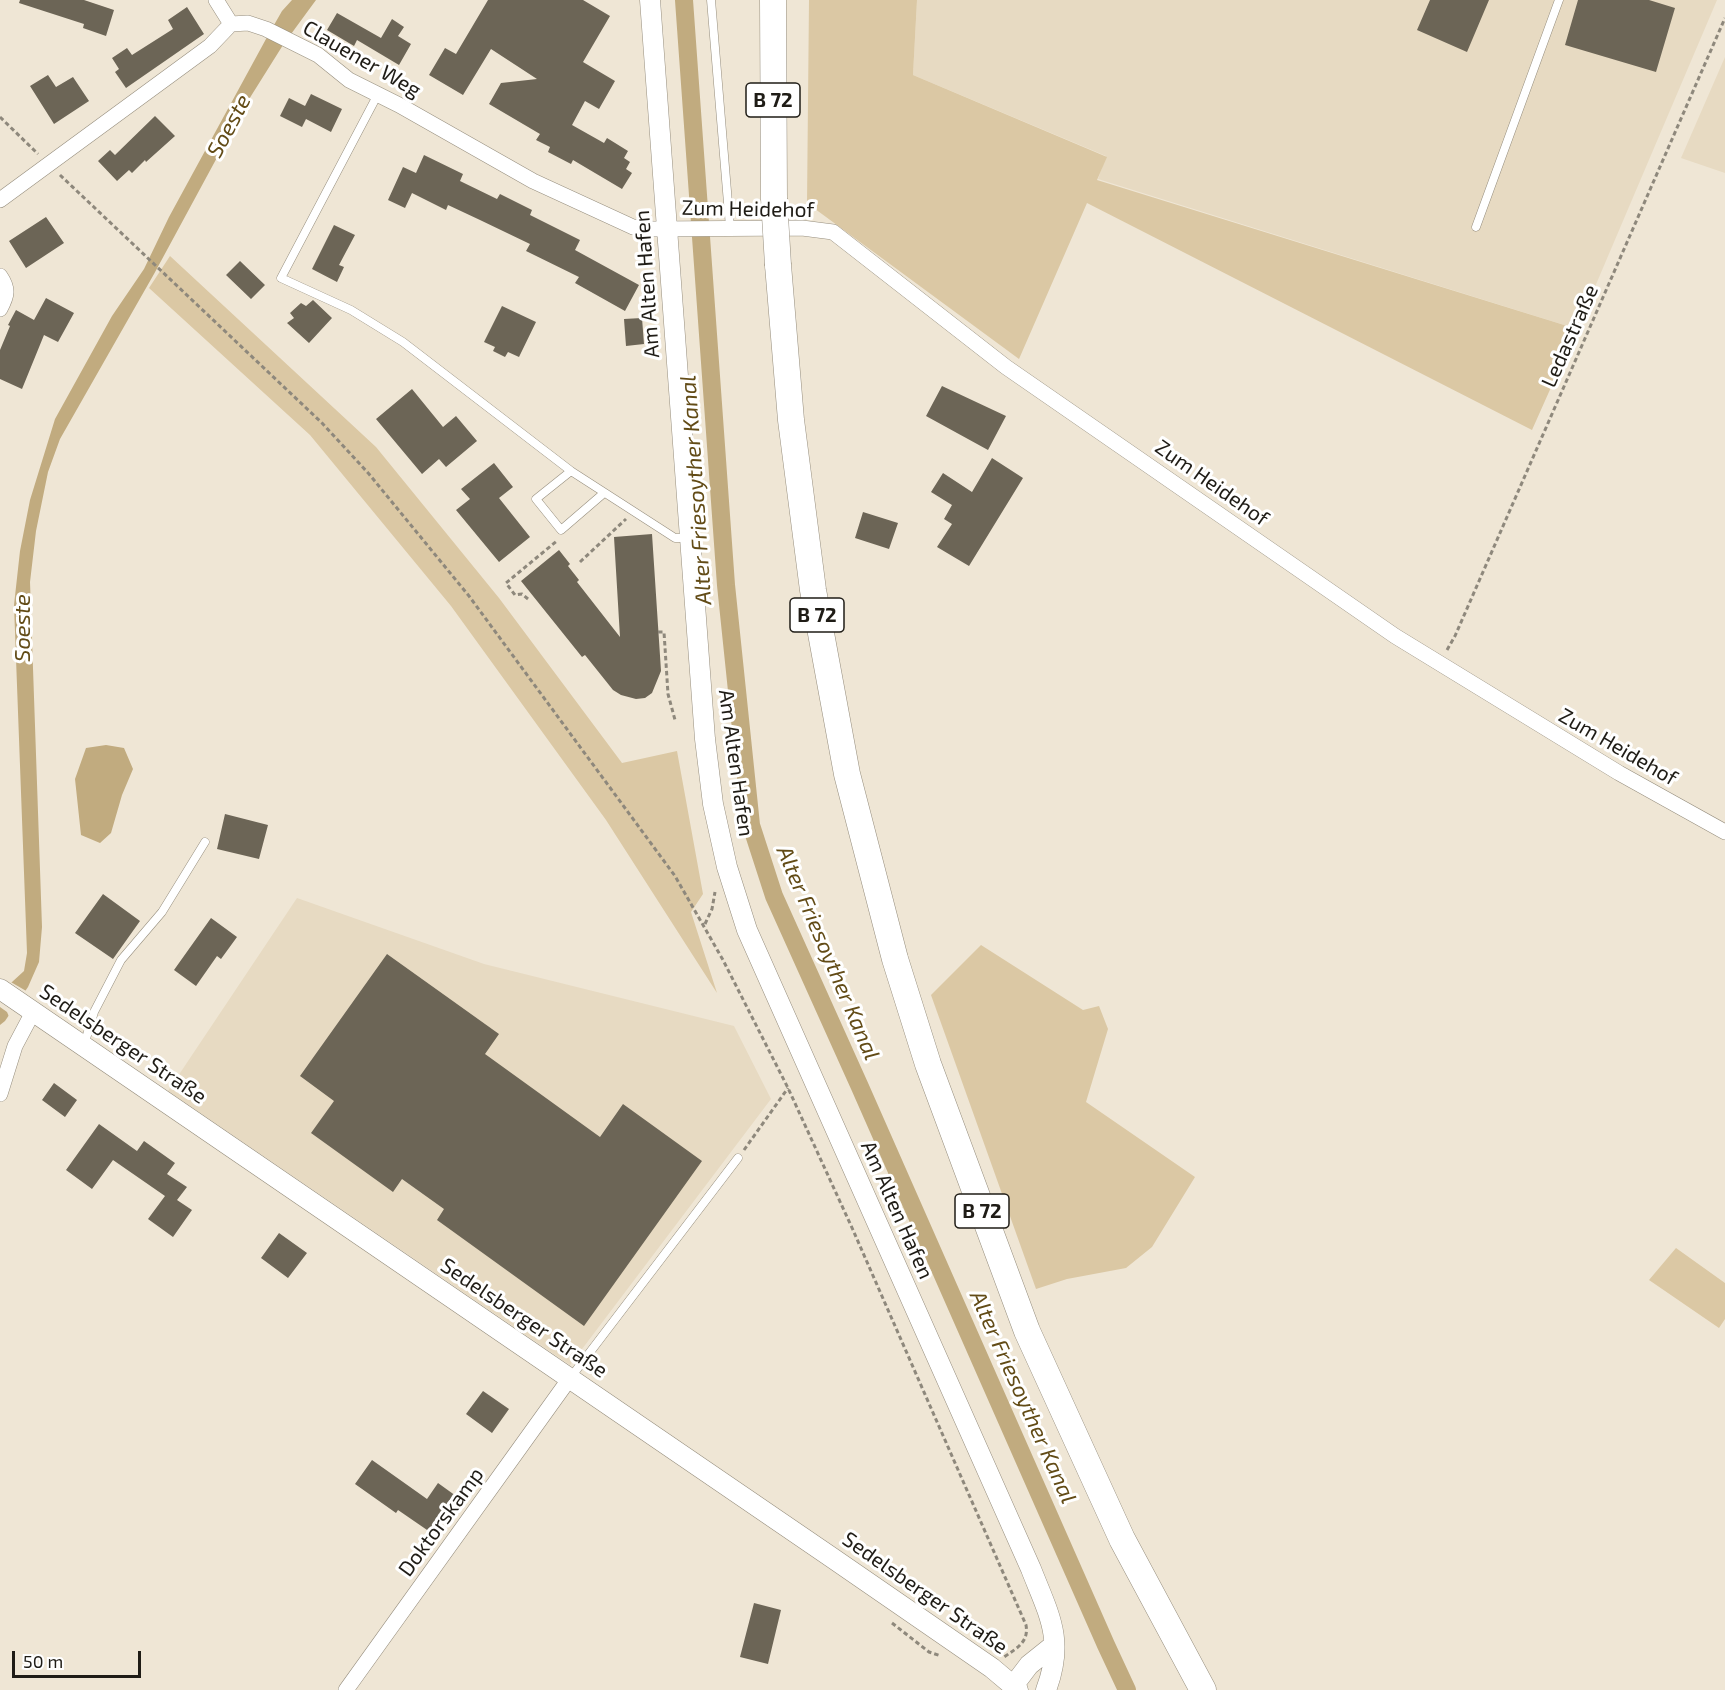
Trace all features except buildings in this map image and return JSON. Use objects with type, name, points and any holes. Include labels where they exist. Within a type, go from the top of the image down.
[{"type":"highway","name":"B 72","points":[[773,0],[774,199],[791,420],[813,590],[848,774],[895,959],[928,1064],[1027,1331],[1122,1539],[1203,1690]]},
{"type":"street","points":[[0,200],[210,46],[231,24],[216,0]]},
{"type":"street","name":"Am Alten Hafen","points":[[650,0],[705,740],[713,804],[727,867],[747,930],[1031,1569],[1052,1622],[1055,1633],[1052,1674],[1046,1690]]},
{"type":"street","name":"Clauener Weg","points":[[231,24],[248,23],[266,29],[318,55],[349,80],[533,180],[633,227],[667,228]]},
{"type":"street","name":"Zum Heidehof","points":[[667,228],[802,228],[833,232],[1006,367],[1438,664],[1619,773],[1725,832]]},
{"type":"street","points":[[0,276],[7,295],[0,309]]},
{"type":"street","name":"Sedelsberger Straße","points":[[0,989],[992,1668],[1016,1688]]},
{"type":"street","points":[[0,1094],[29,1009]]},
{"type":"street","name":"Doktorskamp","points":[[346,1690],[570,1378]]},
{"type":"street","points":[[1016,1688],[1029,1665],[1054,1646]]},
{"type":"lane","points":[[711,0],[730,227]]},
{"type":"lane","points":[[1476,227],[1559,0]]},
{"type":"lane","points":[[378,94],[281,278],[351,310],[403,342],[571,471],[675,538],[690,538]]},
{"type":"lane","points":[[571,471],[536,499],[561,530],[604,492]]},
{"type":"lane","points":[[84,1047],[94,1012],[121,960],[162,912],[206,842]]},
{"type":"lane","points":[[570,1378],[738,1158]]},
{"type":"path","name":"Ledastraße","points":[[1438,664],[1455,636],[1725,18]]},
{"type":"path","points":[[0,117],[322,423],[369,474],[469,596],[675,876],[714,942],[788,1088],[853,1230],[1026,1625],[1027,1637],[1024,1642],[992,1668]]},
{"type":"path","points":[[580,562],[634,511]]},
{"type":"path","points":[[528,599],[522,594],[515,595],[506,583],[557,541],[561,530]]},
{"type":"path","points":[[658,632],[664,632],[668,694],[675,720]]},
{"type":"path","points":[[738,1158],[788,1088]]},
{"type":"shaded area","points":[[809,0],[917,0],[913,75],[1107,157],[1097,180],[1577,329],[1532,430],[1087,203],[1019,359],[807,203]]},
{"type":"shaded area","points":[[917,0],[1717,0],[1577,329],[1098,179],[1106,156],[913,75]]},
{"type":"shaded area","points":[[1725,57],[1725,173],[1681,158]]},
{"type":"shaded area","points":[[170,256],[376,447],[499,598],[622,763],[677,751],[703,894],[691,912],[717,993],[606,820],[451,606],[310,435],[149,288]]},
{"type":"shaded area","points":[[297,898],[484,964],[734,1026],[771,1099],[570,1365],[168,1091]]},
{"type":"shaded area","points":[[981,945],[1083,1010],[1099,1006],[1108,1029],[1086,1102],[1195,1177],[1152,1247],[1126,1268],[1067,1279],[1036,1289],[931,995]]},
{"type":"shaded area","points":[[1676,1248],[1725,1283],[1725,1319],[1719,1328],[1649,1280]]},
{"type":"water","name":"Soeste","points":[[292,0],[316,0],[283,45],[246,104],[154,274],[60,439],[48,472],[36,531],[30,582],[42,927],[39,962],[28,987],[0,1025],[0,993],[24,971],[27,953],[14,605],[20,551],[30,500],[55,419],[112,316],[144,269],[169,217],[266,39],[282,11]]},
{"type":"water","points":[[106,745],[124,748],[133,769],[122,795],[111,833],[100,843],[81,835],[75,779],[86,748]]},
{"type":"pier","points":[[9,981],[28,992],[10,1019],[7,1012],[0,1007],[0,989]]},
{"type":"waterway","name":"Alter Friesoyther Kanal","points":[[684,0],[726,585],[751,825],[774,896],[1127,1690]]}]
